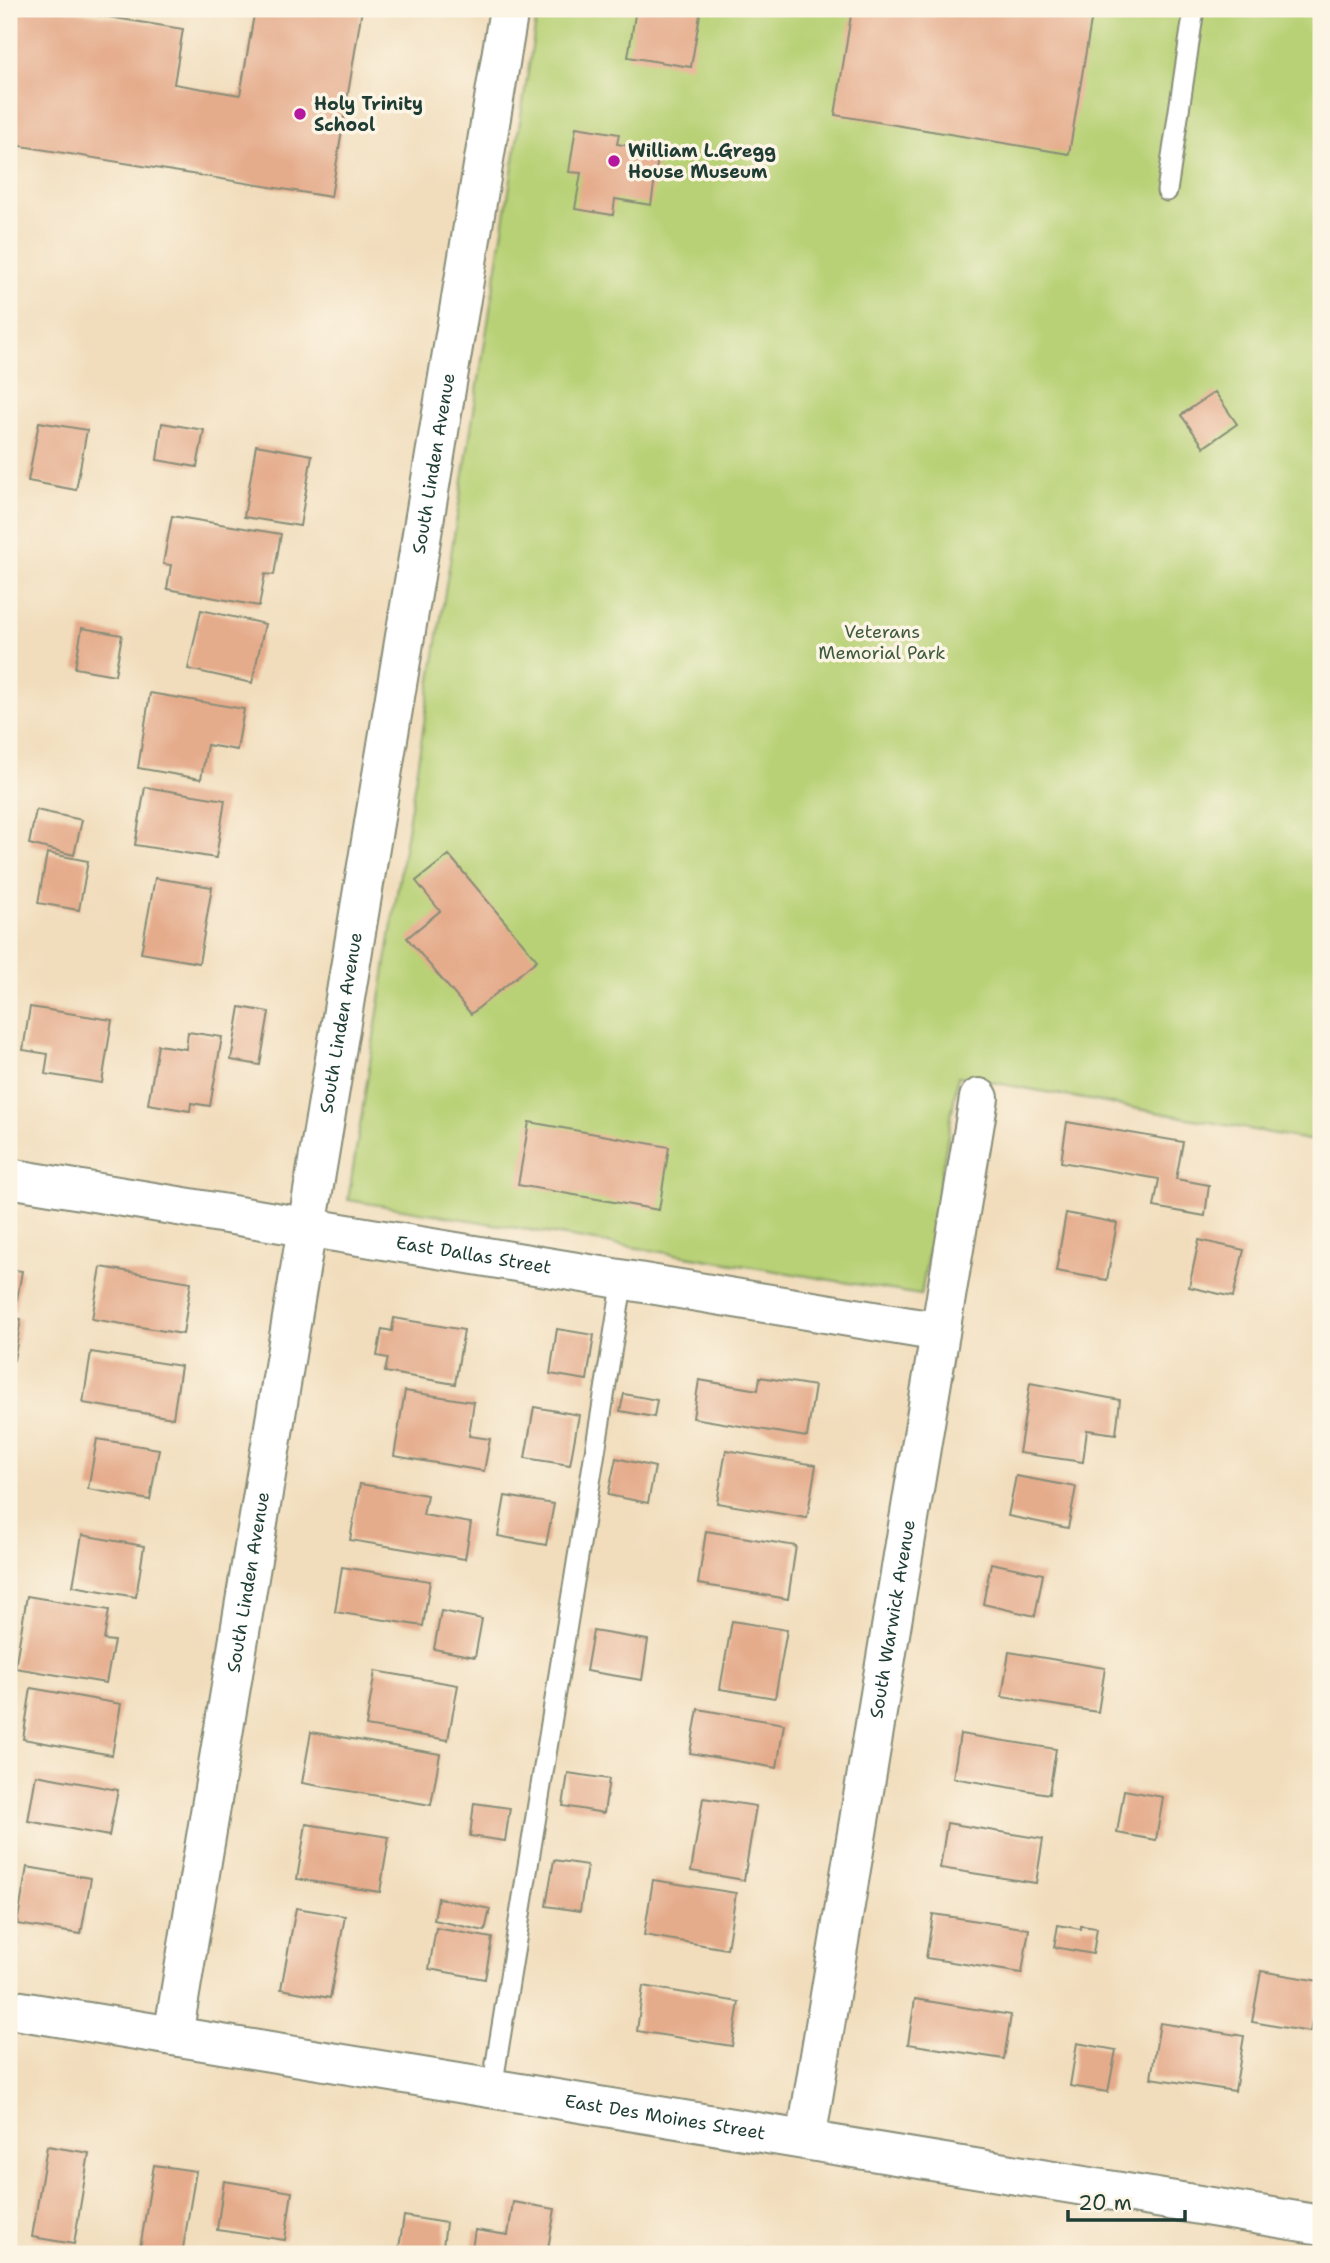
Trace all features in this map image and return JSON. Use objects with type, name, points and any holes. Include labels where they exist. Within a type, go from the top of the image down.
[{"type":"street","name":"South Linden Avenue","points":[[173,2036],[509,9]]},
{"type":"street","name":"South Warwick Avenue","points":[[806,2140],[979,1098]]},
{"type":"street","name":"East Dallas Street","points":[[9,1178],[940,1332]]},
{"type":"street","name":"East Des Moines Street","points":[[9,2008],[1321,2225]]},
{"type":"lane","points":[[1167,191],[1194,9]]},
{"type":"lane","points":[[492,2088],[624,1279]]},
{"type":"green space","name":"Veterans Memorial Park","points":[[538,9],[1321,9],[1321,1145],[1319,1142],[958,1076],[921,1295],[348,1200]]},
{"type":"building","points":[[9,9],[59,9],[183,29],[174,84],[240,95],[255,9],[362,9],[331,197],[9,144]]},
{"type":"building","points":[[636,9],[701,9],[691,67],[628,57]]},
{"type":"building","points":[[852,9],[1093,9],[1069,154],[835,115]]},
{"type":"building","name":"William L.Gregg House Museum","points":[[576,127],[619,134],[617,144],[659,151],[651,205],[615,199],[613,215],[575,209],[581,173],[569,172]]},
{"type":"building","points":[[1215,392],[1237,424],[1204,447],[1181,415]]},
{"type":"building","points":[[39,422],[87,430],[76,490],[28,481]]},
{"type":"building","points":[[162,423],[204,430],[197,467],[157,460]]},
{"type":"building","points":[[256,445],[312,455],[300,526],[244,517]]},
{"type":"building","points":[[172,516],[281,534],[274,575],[265,574],[259,606],[167,589],[171,565],[163,564]]},
{"type":"building","points":[[201,610],[265,624],[252,683],[188,669]]},
{"type":"building","points":[[82,628],[122,635],[115,675],[75,668]]},
{"type":"building","points":[[150,693],[244,709],[237,750],[207,745],[201,779],[138,768]]},
{"type":"building","points":[[145,787],[225,800],[216,858],[135,845]]},
{"type":"building","points":[[36,810],[82,820],[74,855],[29,844]]},
{"type":"building","points":[[47,853],[88,861],[79,910],[38,903]]},
{"type":"building","points":[[449,855],[537,960],[471,1014],[407,938],[440,911],[416,881]]},
{"type":"building","points":[[155,878],[212,887],[199,963],[141,953]]},
{"type":"building","points":[[30,1007],[112,1020],[102,1083],[45,1074],[48,1054],[23,1050]]},
{"type":"building","points":[[240,1007],[269,1012],[260,1065],[231,1060]]},
{"type":"building","points":[[188,1032],[222,1037],[210,1106],[191,1103],[190,1111],[148,1104],[158,1045],[186,1049]]},
{"type":"building","points":[[529,1122],[669,1147],[659,1210],[518,1185]]},
{"type":"building","points":[[1067,1122],[1183,1142],[1176,1179],[1209,1185],[1205,1216],[1154,1207],[1159,1179],[1061,1162]]},
{"type":"building","points":[[1066,1213],[1117,1223],[1107,1280],[1056,1271]]},
{"type":"building","points":[[1199,1240],[1244,1250],[1233,1297],[1189,1287]]},
{"type":"building","points":[[101,1267],[191,1282],[183,1334],[92,1319]]},
{"type":"building","points":[[9,1269],[22,1271],[15,1311],[9,1310]]},
{"type":"building","points":[[9,1317],[21,1319],[14,1360],[9,1359]]},
{"type":"building","points":[[394,1318],[464,1330],[455,1384],[385,1372],[388,1358],[377,1356],[382,1329],[392,1331]]},
{"type":"building","points":[[557,1329],[594,1335],[587,1380],[550,1374]]},
{"type":"building","points":[[91,1352],[181,1366],[173,1418],[83,1403]]},
{"type":"building","points":[[760,1377],[815,1386],[807,1437],[693,1418],[699,1380],[758,1390]]},
{"type":"building","points":[[1030,1383],[1120,1400],[1116,1434],[1087,1430],[1083,1462],[1019,1453]]},
{"type":"building","points":[[405,1391],[474,1402],[469,1436],[490,1439],[484,1471],[394,1456]]},
{"type":"building","points":[[624,1394],[657,1400],[654,1417],[620,1411]]},
{"type":"building","points":[[534,1407],[579,1415],[570,1465],[525,1458]]},
{"type":"building","points":[[97,1439],[159,1449],[150,1500],[88,1489]]},
{"type":"building","points":[[726,1450],[816,1465],[807,1518],[717,1503]]},
{"type":"building","points":[[616,1458],[655,1467],[648,1503],[608,1495]]},
{"type":"building","points":[[1016,1476],[1076,1487],[1068,1528],[1008,1516]]},
{"type":"building","points":[[360,1484],[427,1495],[423,1515],[471,1523],[465,1559],[350,1540]]},
{"type":"building","points":[[505,1496],[554,1504],[546,1545],[498,1536]]},
{"type":"building","points":[[706,1531],[796,1546],[788,1599],[698,1584]]},
{"type":"building","points":[[82,1535],[144,1546],[136,1597],[73,1586]]},
{"type":"building","points":[[991,1563],[1043,1574],[1035,1616],[983,1604]]},
{"type":"building","points":[[342,1567],[430,1581],[423,1626],[335,1612]]},
{"type":"building","points":[[27,1596],[109,1610],[104,1640],[114,1641],[106,1683],[15,1668]]},
{"type":"building","points":[[441,1611],[482,1619],[475,1657],[434,1649]]},
{"type":"building","points":[[732,1621],[787,1630],[775,1698],[720,1689]]},
{"type":"building","points":[[593,1631],[648,1640],[642,1680],[586,1671]]},
{"type":"building","points":[[1009,1652],[1105,1668],[1098,1712],[1002,1697]]},
{"type":"building","points":[[375,1671],[458,1685],[448,1740],[366,1726]]},
{"type":"building","points":[[31,1688],[121,1704],[112,1755],[23,1739]]},
{"type":"building","points":[[698,1709],[784,1724],[777,1768],[690,1753]]},
{"type":"building","points":[[311,1732],[440,1754],[431,1805],[302,1783]]},
{"type":"building","points":[[960,1734],[1056,1749],[1049,1794],[953,1778]]},
{"type":"building","points":[[568,1773],[609,1779],[604,1813],[563,1806]]},
{"type":"building","points":[[36,1775],[118,1790],[109,1836],[28,1821]]},
{"type":"building","points":[[1124,1790],[1163,1797],[1156,1840],[1117,1833]]},
{"type":"building","points":[[703,1798],[756,1806],[744,1880],[691,1871]]},
{"type":"building","points":[[474,1803],[510,1808],[505,1841],[470,1836]]},
{"type":"building","points":[[947,1823],[1043,1839],[1036,1883],[940,1868]]},
{"type":"building","points":[[306,1824],[389,1837],[380,1892],[297,1879]]},
{"type":"building","points":[[554,1860],[587,1865],[580,1911],[546,1906]]},
{"type":"building","points":[[27,1867],[91,1878],[81,1934],[17,1924]]},
{"type":"building","points":[[653,1880],[736,1893],[727,1949],[644,1935]]},
{"type":"building","points":[[438,1898],[490,1909],[485,1931],[434,1920]]},
{"type":"building","points":[[296,1908],[345,1916],[330,1998],[281,1989]]},
{"type":"building","points":[[933,1914],[1029,1929],[1022,1973],[926,1958]]},
{"type":"building","points":[[1058,1925],[1081,1929],[1081,1926],[1097,1928],[1093,1954],[1054,1947]]},
{"type":"building","points":[[436,1928],[492,1938],[485,1979],[429,1969]]},
{"type":"building","points":[[1261,1971],[1319,1981],[1310,2032],[1252,2022]]},
{"type":"building","points":[[643,1986],[739,2002],[732,2046],[637,2031]]},
{"type":"building","points":[[915,1999],[1011,2015],[1004,2059],[908,2044]]},
{"type":"building","points":[[1160,2023],[1244,2036],[1235,2091],[1151,2078]]},
{"type":"building","points":[[1077,2043],[1116,2050],[1108,2092],[1070,2086]]},
{"type":"building","points":[[47,2146],[89,2153],[74,2244],[32,2237]]},
{"type":"building","points":[[154,2165],[196,2171],[182,2254],[139,2254]]},
{"type":"building","points":[[224,2181],[292,2192],[285,2240],[217,2230]]},
{"type":"building","points":[[513,2202],[555,2209],[547,2254],[471,2254],[475,2230],[508,2235]]},
{"type":"building","points":[[404,2216],[446,2223],[442,2254],[398,2254]]},
{"type":"building","points":[[747,2247],[782,2253],[782,2254],[746,2254]]},
{"type":"place","name":"Holy Trinity School","points":[[300,114]]},
{"type":"place","name":"William L.Gregg House Museum","points":[[614,161]]}]
